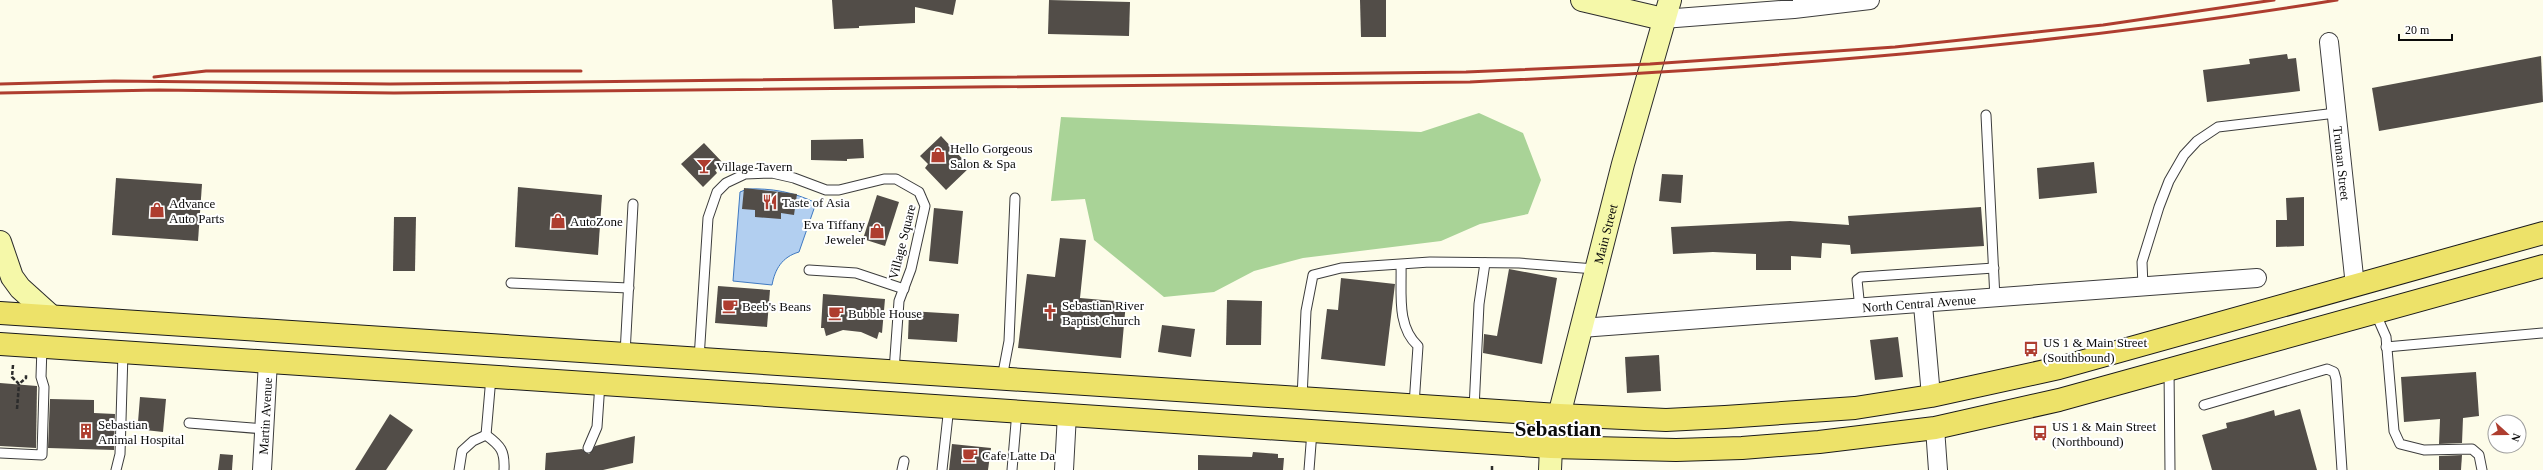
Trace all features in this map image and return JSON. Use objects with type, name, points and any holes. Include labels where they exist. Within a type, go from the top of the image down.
[{"type":"main road","points":[[0,313],[1559,415],[1666,420],[1855,408],[1995,384],[2059,368],[2543,233]]},
{"type":"main road","points":[[0,344],[1017,410],[1551,447],[1676,450],[1742,448],[1818,442],[1935,428],[2059,400],[2543,266]]},
{"type":"main road","points":[[2375,312],[2378,302],[2384,294],[2418,268]]},
{"type":"main road","points":[[2304,332],[2330,313],[2354,286]]},
{"type":"main road","points":[[268,361],[274,355],[287,348],[326,334]]},
{"type":"main road","points":[[952,406],[985,395],[1002,378]]},
{"type":"main road","points":[[1067,414],[1083,401],[1120,386]]},
{"type":"street","points":[[1582,0],[1666,9],[1794,9],[1870,0]]},
{"type":"street","name":"Main Street","points":[[1550,470],[1551,447],[1595,270],[1666,9]]},
{"type":"street","name":"Truman Street","points":[[2329,42],[2354,286]]},
{"type":"street","points":[[0,242],[12,277],[20,288],[51,316]]},
{"type":"street","name":"North Central Avenue","points":[[1581,328],[1923,305],[2257,278]]},
{"type":"street","points":[[1923,305],[1931,396]]},
{"type":"street","name":"Martin Avenue","points":[[262,470],[268,361]]},
{"type":"street","points":[[1064,470],[1067,414]]},
{"type":"street","points":[[1935,428],[1938,470]]},
{"type":"lane","points":[[2143,287],[2142,262],[2164,194],[2184,155],[2197,141],[2218,128],[2336,113]]},
{"type":"lane","points":[[1986,115],[1995,299]]},
{"type":"lane","name":"Village Square","points":[[699,359],[708,218],[717,192],[726,183],[745,174],[772,173],[794,178],[826,190],[854,188],[884,179],[896,179],[914,188],[923,196],[925,206],[911,270],[899,301],[894,371]]},
{"type":"lane","points":[[1002,378],[1009,341],[1015,198]]},
{"type":"lane","points":[[625,354],[633,204]]},
{"type":"lane","points":[[1302,398],[1306,311],[1313,275],[1341,268],[1430,262],[1519,263],[1595,270]]},
{"type":"lane","points":[[1474,409],[1479,304],[1485,263]]},
{"type":"lane","points":[[1401,265],[1402,316],[1410,338],[1418,346],[1414,405]]},
{"type":"lane","points":[[1860,309],[1857,280],[1861,277],[1994,268]]},
{"type":"lane","points":[[809,270],[856,273],[904,289]]},
{"type":"lane","points":[[511,283],[629,288]]},
{"type":"lane","points":[[2375,312],[2386,337],[2394,431],[2400,444],[2424,450],[2472,449],[2479,455],[2482,470]]},
{"type":"lane","points":[[2386,347],[2543,333]]},
{"type":"lane","points":[[0,453],[42,455],[44,387],[41,377],[42,347]]},
{"type":"lane","points":[[116,470],[120,454],[123,352]]},
{"type":"lane","points":[[2170,369],[2170,470]]},
{"type":"lane","points":[[2204,405],[2328,369],[2334,372],[2336,379],[2342,470]]},
{"type":"lane","points":[[486,435],[491,376]]},
{"type":"lane","points":[[592,447],[597,427],[600,383]]},
{"type":"lane","points":[[942,470],[952,406]]},
{"type":"lane","points":[[1012,470],[1017,410]]},
{"type":"lane","points":[[190,423],[264,429]]},
{"type":"lane","points":[[1308,470],[1312,431]]},
{"type":"lane","points":[[459,470],[462,452],[473,441],[486,435]]},
{"type":"lane","points":[[486,435],[498,444],[505,457],[504,470]]},
{"type":"path","points":[[13,365],[12,377],[19,384]]},
{"type":"path","points":[[17,409],[19,384],[26,378],[26,372]]},
{"type":"path","points":[[1492,464],[1492,470]]},
{"type":"green space","points":[[1479,113],[1523,133],[1541,180],[1528,214],[1480,224],[1441,241],[1303,258],[1254,271],[1214,292],[1164,297],[1094,240],[1085,199],[1051,201],[1061,117],[1421,132]]},
{"type":"water","points":[[747,189],[765,189],[782,192],[799,196],[816,203],[799,252],[788,257],[780,264],[772,285],[733,281],[740,192]]},
{"type":"building","points":[[832,0],[956,0],[953,15],[915,7],[915,23],[834,29]]},
{"type":"building","points":[[1049,0],[1130,2],[1129,36],[1048,34]]},
{"type":"building","points":[[1360,0],[1386,0],[1386,37],[1361,37]]},
{"type":"building","points":[[2287,54],[2288,59],[2296,58],[2300,91],[2207,102],[2203,70],[2250,64],[2249,59]]},
{"type":"building","points":[[2541,56],[2543,102],[2379,131],[2372,88]]},
{"type":"building","points":[[941,136],[970,167],[946,190],[925,168],[928,164],[920,156]]},
{"type":"building","points":[[863,139],[864,158],[847,159],[847,161],[811,160],[811,140]]},
{"type":"building","points":[[704,143],[723,163],[715,170],[717,173],[703,187],[681,164]]},
{"type":"building","points":[[2094,162],[2097,193],[2039,199],[2037,168]]},
{"type":"building","points":[[1662,174],[1683,175],[1681,203],[1659,201]]},
{"type":"building","name":"Advance Auto Parts","points":[[116,178],[202,184],[198,241],[112,235]]},
{"type":"building","name":"AutoZone","points":[[518,187],[602,195],[598,255],[515,247]]},
{"type":"building","points":[[744,188],[797,194],[794,215],[781,213],[781,219],[755,217],[755,210],[742,209]]},
{"type":"building","points":[[877,195],[899,202],[885,246],[863,239]]},
{"type":"building","points":[[2304,197],[2304,246],[2276,247],[2276,220],[2287,220],[2286,198]]},
{"type":"building","points":[[1981,207],[1984,246],[1851,254],[1850,245],[1822,243],[1821,258],[1791,256],[1791,270],[1756,270],[1756,254],[1713,252],[1673,254],[1671,227],[1790,221],[1849,225],[1848,216]]},
{"type":"building","points":[[934,208],[963,211],[958,264],[929,261]]},
{"type":"building","points":[[394,217],[416,217],[415,271],[393,271]]},
{"type":"building","name":"Sebastian River Baptist Church","points":[[1060,238],[1086,240],[1080,298],[1126,302],[1121,358],[1018,348],[1027,274],[1055,277]]},
{"type":"building","points":[[1509,269],[1557,278],[1542,364],[1483,353],[1484,334],[1497,336]]},
{"type":"building","points":[[1341,278],[1395,284],[1385,366],[1321,359],[1327,309],[1338,310]]},
{"type":"building","points":[[718,286],[770,290],[767,327],[715,323]]},
{"type":"building","points":[[823,294],[885,299],[882,333],[879,332],[877,339],[861,332],[843,330],[826,336],[824,328],[821,328]]},
{"type":"building","points":[[1227,300],[1262,301],[1261,345],[1226,345]]},
{"type":"building","points":[[909,311],[959,314],[957,342],[908,339]]},
{"type":"building","points":[[1162,325],[1195,329],[1191,357],[1158,352]]},
{"type":"building","points":[[1898,337],[1903,377],[1875,380],[1870,340]]},
{"type":"building","points":[[1659,355],[1661,391],[1627,393],[1625,357]]},
{"type":"building","points":[[2476,372],[2479,416],[2463,418],[2462,443],[2439,444],[2440,419],[2404,422],[2401,377]]},
{"type":"building","points":[[0,383],[37,386],[36,448],[0,446]]},
{"type":"building","points":[[140,397],[166,399],[163,432],[145,430],[145,423],[138,422]]},
{"type":"building","name":"Sebastian Animal Hospital","points":[[50,399],[94,400],[94,413],[115,414],[114,450],[48,448]]},
{"type":"building","points":[[2300,409],[2317,470],[2212,470],[2202,435],[2227,428],[2226,423],[2274,410],[2275,416]]},
{"type":"building","points":[[390,414],[413,430],[386,470],[355,470]]},
{"type":"building","points":[[635,436],[633,463],[603,470],[545,470],[546,453],[582,449],[589,454],[595,446]]},
{"type":"building","points":[[952,444],[991,448],[988,470],[949,470]]},
{"type":"building","points":[[1253,452],[1278,454],[1278,458],[1284,458],[1283,470],[1198,470],[1198,455],[1252,457]]},
{"type":"building","points":[[220,454],[233,455],[232,470],[218,470]]},
{"type":"building","points":[[2462,455],[2461,470],[2439,470],[2439,456]]},
{"type":"railway","points":[[0,84],[114,81],[390,84],[1466,72],[1650,64],[1895,47],[2103,25],[2274,0]]},
{"type":"railway","points":[[0,93],[159,90],[394,93],[1470,82],[1579,77],[1796,63],[1905,54],[2121,31],[2337,0]]},
{"type":"railway","points":[[154,77],[206,71],[581,71]]},
{"type":"place","name":"Hello Gorgeous Salon & Spa","points":[[938,155]]},
{"type":"place","name":"Village Tavern","points":[[704,166]]},
{"type":"place","name":"Taste of Asia","points":[[770,202]]},
{"type":"place","name":"Advance Auto Parts","points":[[157,210]]},
{"type":"place","name":"AutoZone","points":[[558,221]]},
{"type":"place","name":"Eva Tiffany Jeweler","points":[[877,231]]},
{"type":"place","name":"Beeb's Beans","points":[[730,306]]},
{"type":"place","name":"Sebastian River Baptist Church","points":[[1050,312]]},
{"type":"place","name":"Bubble House","points":[[836,313]]},
{"type":"place","name":"US 1 & Main Street (Southbound)","points":[[2031,349]]},
{"type":"place","name":"Sebastian Animal Hospital","points":[[86,431]]},
{"type":"place","name":"US 1 & Main Street (Northbound)","points":[[2040,433]]},
{"type":"place","name":"Cafe Latte Da","points":[[970,455]]},
{"type":"district","name":"Sebastian","points":[[1558,429]]}]
